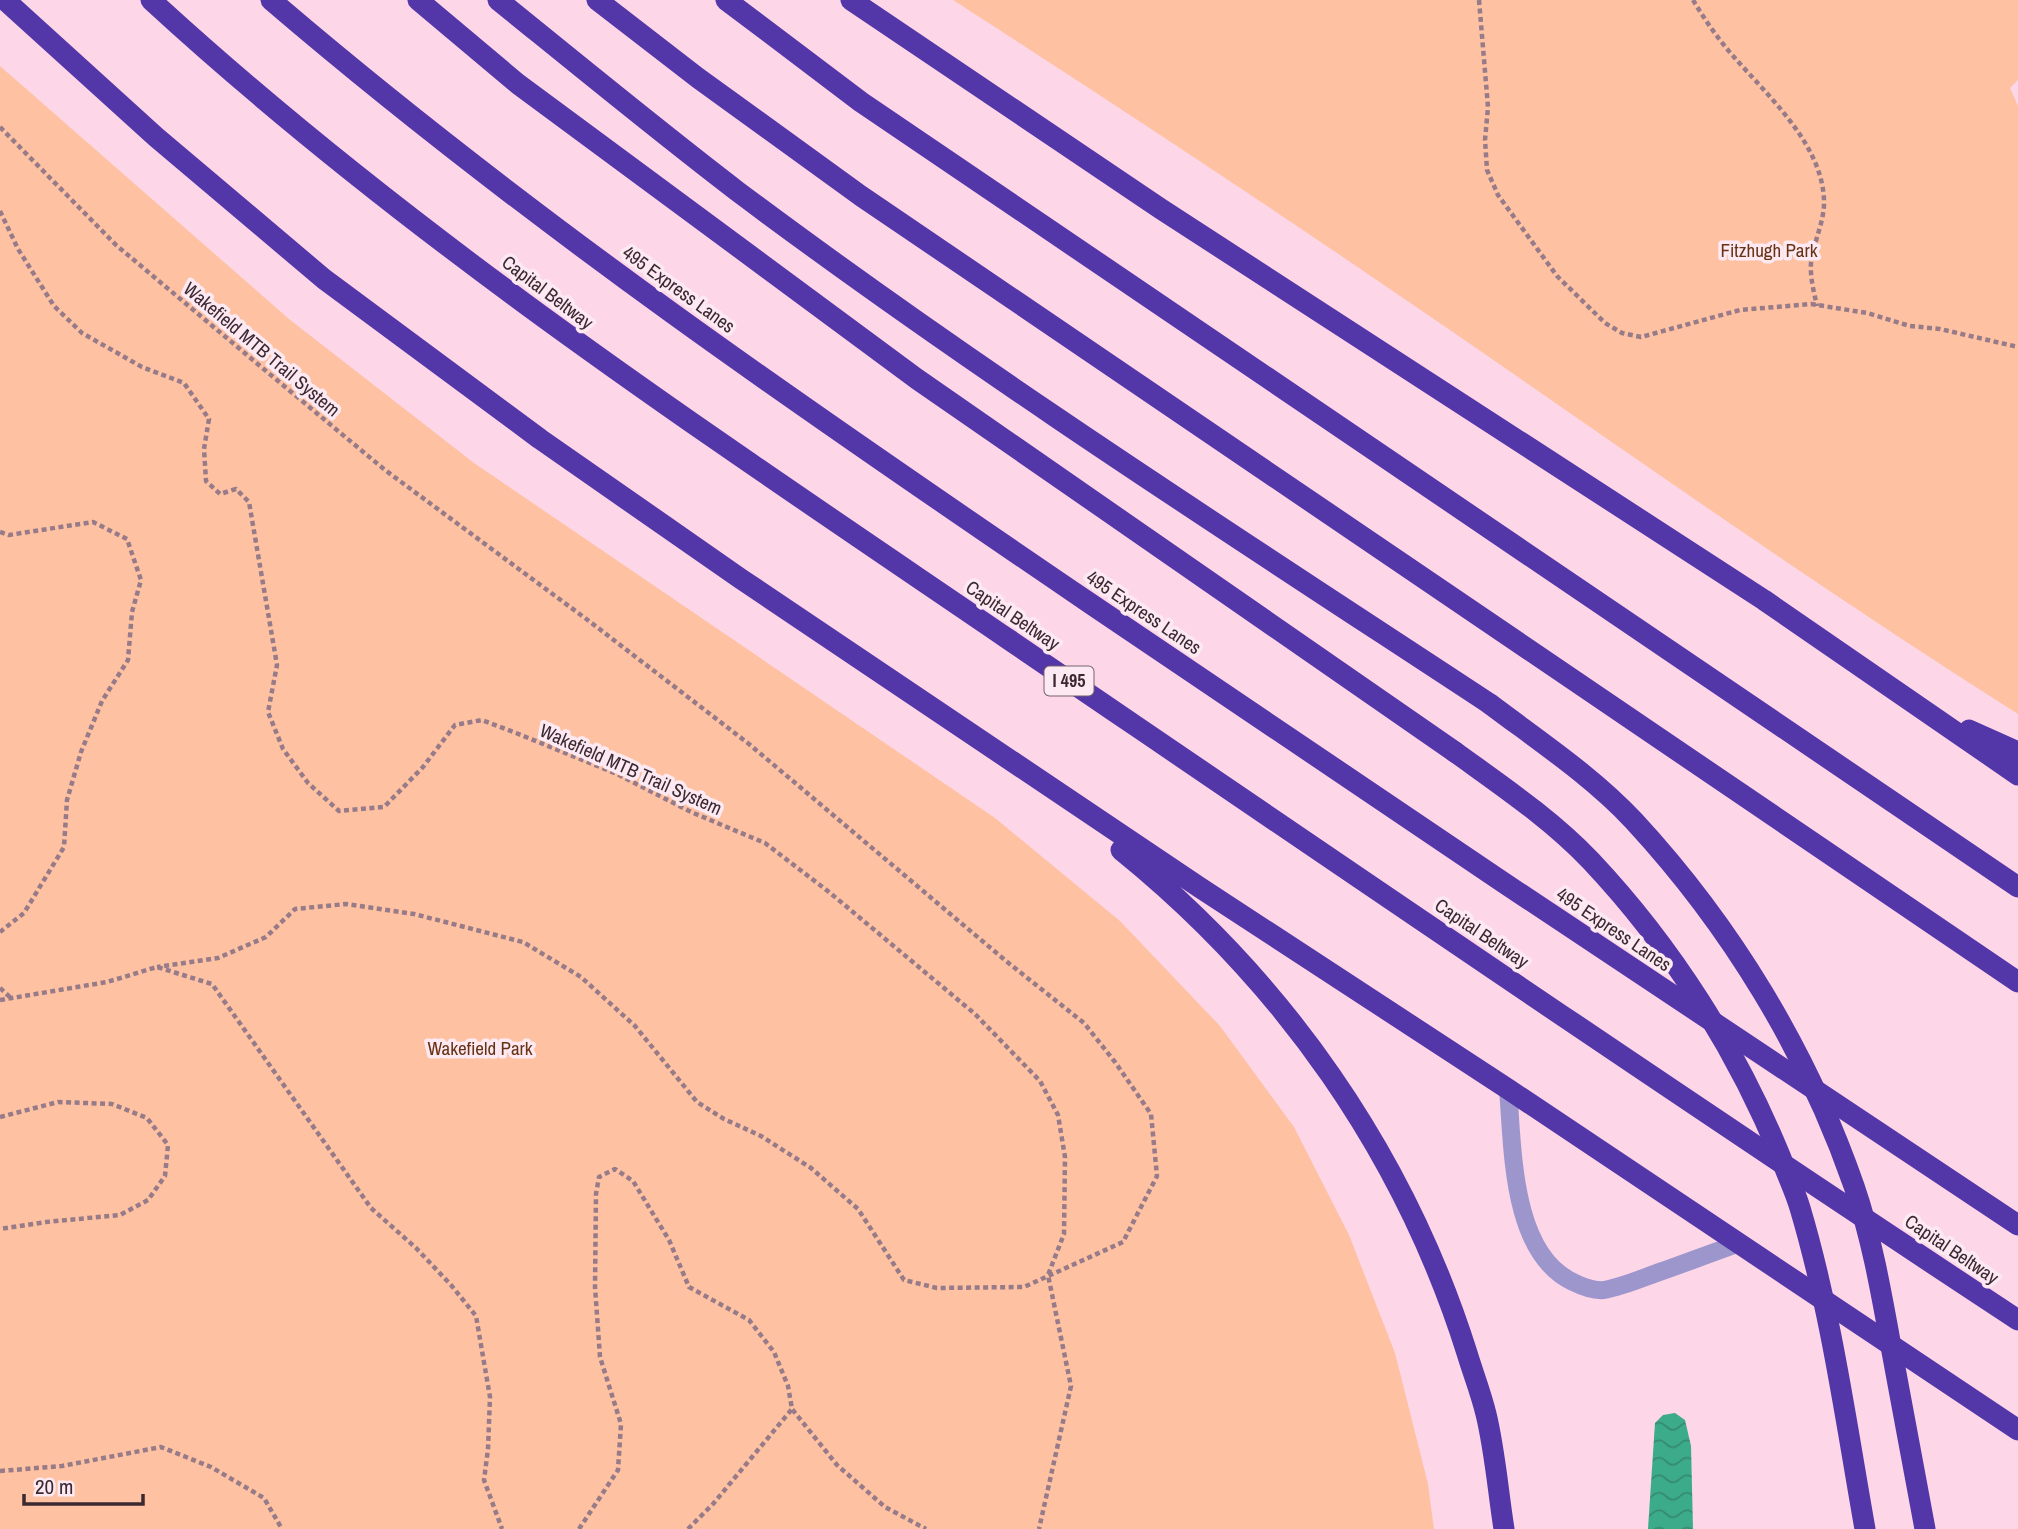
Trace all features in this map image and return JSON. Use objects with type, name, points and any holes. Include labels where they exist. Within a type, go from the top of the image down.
[{"type":"highway","points":[[5,0],[156,137],[324,279],[540,439],[741,579],[1188,880],[1508,1089],[2018,1430]]},
{"type":"highway","name":"Capital Beltway","points":[[151,0],[309,136],[558,329],[1358,877],[2018,1320]]},
{"type":"highway","name":"495 Express Lanes","points":[[271,0],[453,150],[621,276],[804,407],[1359,786],[2018,1225]]},
{"type":"highway","points":[[418,0],[518,84],[917,379],[1455,751],[1526,803],[1590,861],[1655,937],[1716,1025],[1760,1107],[1799,1206],[1824,1301],[1866,1529]]},
{"type":"highway","points":[[498,0],[737,190],[865,284],[1110,454],[1490,704],[1563,758],[1633,820],[1701,902],[1758,984],[1813,1082],[1855,1188],[1880,1288],[1925,1529]]},
{"type":"highway","points":[[597,0],[698,78],[861,196],[2018,982]]},
{"type":"highway","points":[[726,0],[861,102],[2018,887]]},
{"type":"highway","points":[[851,0],[1161,208],[1764,600],[2018,775]]},
{"type":"highway","points":[[1874,678],[1973,732],[2018,752]]},
{"type":"highway","points":[[961,727],[1059,799],[1153,875],[1250,970],[1328,1069],[1399,1184],[1450,1297],[1486,1414],[1504,1529]]},
{"type":"lane","points":[[1508,1089],[1515,1175],[1521,1208],[1538,1248],[1551,1268],[1567,1279],[1587,1289],[1602,1290],[1740,1243]]},
{"type":"path","points":[[1479,0],[1488,107],[1485,140],[1487,170],[1498,195],[1558,276],[1605,323],[1622,333],[1641,337],[1740,310],[1811,304],[1867,313],[1910,326],[1940,328],[2018,347]]},
{"type":"path","points":[[1693,0],[1703,18],[1731,54],[1788,117],[1812,158],[1824,201],[1811,264],[1817,306]]},
{"type":"path","name":"Wakefield MTB Trail System","points":[[0,127],[116,245],[385,470],[749,744],[1006,961],[1084,1023],[1151,1114],[1157,1176],[1123,1242],[1024,1287],[937,1289],[904,1280],[858,1209],[811,1168],[761,1136],[724,1119],[698,1102],[626,1018],[581,977],[523,942],[414,914],[346,904],[295,909],[266,937],[218,958],[158,967],[107,982],[0,1000]]},
{"type":"path","name":"Wakefield MTB Trail System","points":[[0,211],[18,249],[54,306],[63,315],[82,333],[142,367],[184,383],[209,419],[204,449],[206,481],[220,494],[236,489],[249,502],[277,665],[268,712],[283,748],[308,783],[339,811],[384,807],[423,767],[455,725],[482,720],[617,774],[691,812],[765,843],[829,892],[975,1014],[1040,1081],[1058,1115],[1065,1157],[1064,1234],[1048,1275]]},
{"type":"path","points":[[0,532],[9,534],[93,522],[127,539],[141,580],[132,611],[128,660],[102,701],[81,752],[67,800],[64,847],[24,913],[0,932]]},
{"type":"path","points":[[158,967],[212,984],[371,1208],[425,1257],[476,1317],[490,1397],[484,1480],[502,1529]]},
{"type":"path","points":[[0,988],[12,1000]]},
{"type":"path","points":[[0,1117],[58,1102],[112,1104],[147,1118],[169,1145],[165,1176],[148,1200],[120,1215],[46,1222],[0,1230]]},
{"type":"path","points":[[579,1529],[618,1470],[621,1424],[600,1357],[595,1287],[596,1194],[599,1177],[615,1169],[633,1181],[669,1240],[689,1287],[749,1320],[774,1352],[788,1386],[792,1409],[837,1465],[885,1507],[926,1529]]},
{"type":"path","points":[[1039,1529],[1071,1386],[1048,1275]]},
{"type":"path","points":[[688,1529],[713,1504],[792,1409]]},
{"type":"path","points":[[0,1471],[62,1466],[161,1447],[211,1467],[264,1497],[282,1529]]},
{"type":"green space","name":"Fitzhugh Park","points":[[953,0],[2018,0],[2018,80],[2010,88],[2018,106],[2018,714],[1801,572],[1263,203]]},
{"type":"green space","name":"Wakefield Park","points":[[0,66],[289,319],[474,463],[995,818],[1120,921],[1220,1026],[1294,1127],[1349,1235],[1395,1353],[1428,1484],[1434,1529],[0,1529]]},
{"type":"water","points":[[1675,1413],[1685,1420],[1691,1446],[1693,1529],[1648,1529],[1655,1423],[1663,1415]]}]
